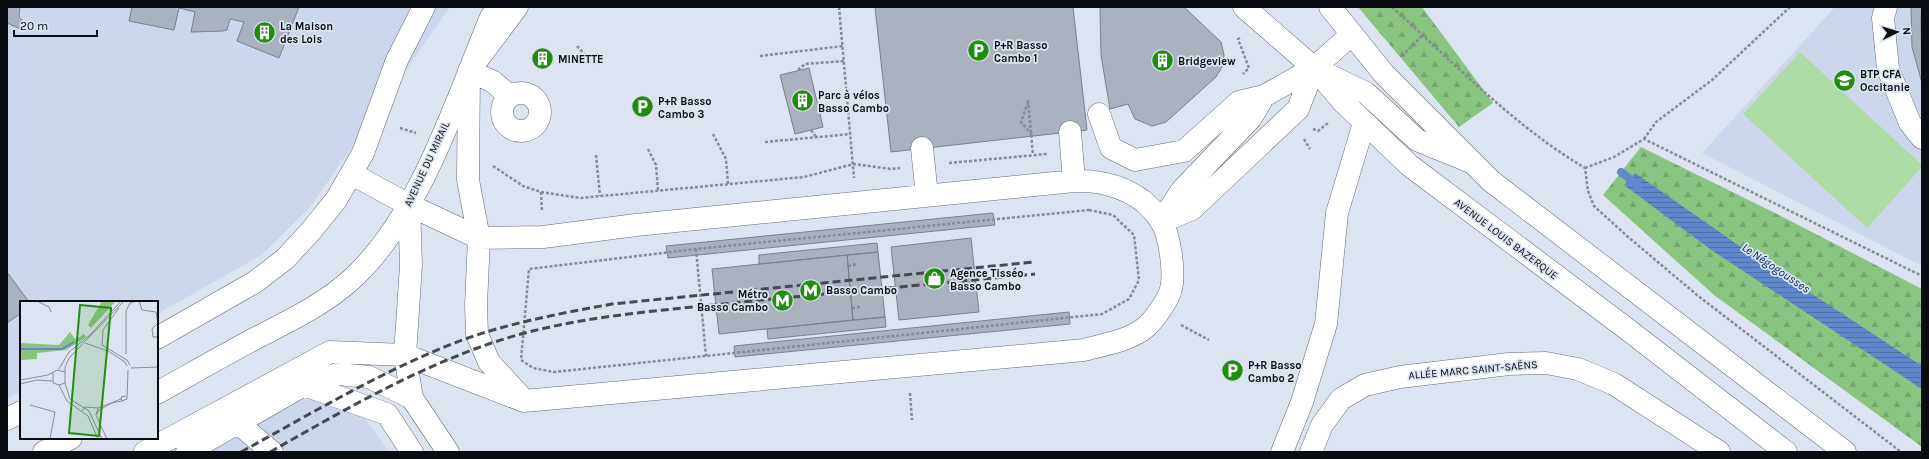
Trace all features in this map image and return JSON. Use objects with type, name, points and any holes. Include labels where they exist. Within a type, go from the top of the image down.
[{"type":"main road","points":[[158,337],[255,282],[285,259],[310,232],[336,200],[363,153],[397,60],[424,7]]},
{"type":"main road","name":"AVENUE DU MIRAIL","points":[[158,392],[310,310],[352,279],[373,257],[409,205],[439,142],[491,17],[499,7]]},
{"type":"main road","points":[[517,7],[469,71],[468,180],[479,238],[476,305],[477,334],[489,362],[524,401]]},
{"type":"main road","name":"AVENUE LOUIS BAZERQUE","points":[[1244,7],[1314,68],[1344,103],[1409,166],[1627,329],[1786,452]]},
{"type":"main road","points":[[1330,7],[1384,74],[1491,181],[1845,452]]},
{"type":"main road","points":[[1886,7],[1883,18],[1888,69],[1910,123],[1922,138]]},
{"type":"main road","points":[[1099,114],[1111,148],[1135,160],[1184,151],[1239,102],[1264,96],[1314,68],[1352,34]]},
{"type":"main road","points":[[1314,68],[1366,93],[1417,140],[1471,162]]},
{"type":"main road","points":[[1161,222],[1192,209],[1298,109],[1314,68]]},
{"type":"main road","points":[[469,71],[492,81],[510,96]]},
{"type":"main road","points":[[1161,222],[1182,190],[1251,118],[1264,96]]},
{"type":"main road","points":[[1282,452],[1302,402],[1326,324],[1338,213],[1364,123]]},
{"type":"main road","points":[[1070,142],[1074,181]]},
{"type":"main road","points":[[923,157],[927,196]]},
{"type":"main road","points":[[145,452],[330,352],[405,356],[524,401],[1084,350],[1125,339],[1146,327],[1158,312],[1171,290],[1172,258],[1161,222],[1144,202],[1130,193],[1098,181],[1074,181],[636,225],[543,236],[479,238],[409,205],[352,174]]},
{"type":"main road","points":[[409,205],[411,264],[405,356],[412,398],[448,452]]},
{"type":"main road","name":"ALLÉE MARC SAINT-SAËNS","points":[[1311,452],[1322,425],[1341,399],[1365,385],[1400,377],[1509,364],[1546,363],[1578,369],[1614,384],[1719,452]]},
{"type":"main road","points":[[187,452],[304,385],[338,374],[369,377],[412,398]]},
{"type":"main road","points":[[304,385],[387,414],[412,452]]},
{"type":"main road","points":[[7,419],[20,412]]},
{"type":"main road","points":[[238,423],[249,452]]},
{"type":"main road","points":[[238,423],[272,452]]},
{"type":"main road","points":[[44,452],[69,439]]},
{"type":"path","points":[[839,7],[854,164],[855,203]]},
{"type":"path","points":[[1392,7],[1526,128],[1563,155],[1585,168]]},
{"type":"path","points":[[1585,168],[1614,157],[1644,139],[1656,122],[1712,80],[1790,7]]},
{"type":"path","points":[[577,46],[588,58]]},
{"type":"path","points":[[760,56],[843,46]]},
{"type":"path","points":[[798,70],[805,64],[844,61]]},
{"type":"path","points":[[1032,136],[1021,122],[1028,100],[1032,136],[1033,155]]},
{"type":"path","points":[[375,118],[439,142]]},
{"type":"path","points":[[1309,128],[1318,131],[1330,122]]},
{"type":"path","points":[[811,130],[816,137]]},
{"type":"path","points":[[713,134],[726,159],[728,184]]},
{"type":"path","points":[[765,142],[851,134]]},
{"type":"path","points":[[1303,138],[1310,149]]},
{"type":"path","points":[[1644,139],[1922,276]]},
{"type":"path","points":[[468,153],[479,156],[523,186],[541,192],[580,198],[804,177],[854,164],[891,169],[923,157],[1033,155],[1070,142]]},
{"type":"path","points":[[648,149],[656,165],[658,190]]},
{"type":"path","points":[[596,155],[600,196]]},
{"type":"path","points":[[1585,168],[1588,191],[1594,206],[1627,236],[1697,295],[1901,452]]},
{"type":"path","points":[[1089,210],[1113,215],[1134,235],[1139,280],[1129,299],[1102,314],[554,372],[533,368],[520,360],[529,269],[696,249],[1089,210]]},
{"type":"path","points":[[696,249],[706,356]]},
{"type":"path","points":[[848,266],[857,264]]},
{"type":"path","points":[[852,308],[861,307]]},
{"type":"path","points":[[1178,324],[1209,340]]},
{"type":"path","points":[[910,393],[912,420]]},
{"type":"shaded area","points":[[7,7],[450,7],[310,207],[262,255],[158,313],[158,301],[20,301],[20,392],[7,399]]},
{"type":"shaded area","name":"BTP CFA Occitanie","points":[[1835,7],[1922,7],[1922,266],[1702,153]]},
{"type":"shaded area","points":[[315,347],[389,452],[129,452],[152,439],[158,439],[158,436]]},
{"type":"green space","points":[[1358,7],[1422,7],[1493,103],[1459,127]]},
{"type":"green space","points":[[1800,52],[1922,165],[1922,167],[1867,228],[1743,114]]},
{"type":"green space","points":[[1641,147],[1779,215],[1922,289],[1922,447],[1714,295],[1603,195]]},
{"type":"water","points":[[1635,173],[1748,252],[1922,366],[1922,389],[1710,249],[1624,185]]},
{"type":"building","points":[[7,7],[20,7],[19,17],[23,21],[22,27],[18,28],[7,23]]},
{"type":"building","name":"La Maison des Lois","points":[[132,7],[299,7],[279,58],[237,41],[244,22],[230,19],[227,30],[191,32],[195,12],[179,8],[174,30],[129,21]]},
{"type":"building","name":"P+R Basso Cambo 1","points":[[875,7],[1073,7],[1087,130],[891,152]]},
{"type":"building","name":"Bridgeview","points":[[1100,7],[1184,7],[1221,42],[1224,55],[1222,67],[1216,77],[1166,122],[1152,126],[1135,119],[1128,104],[1110,109],[1101,55]]},
{"type":"building","points":[[1911,7],[1922,7],[1922,83],[1912,47]]},
{"type":"building","name":"MINETTE","points":[[545,55],[549,59],[542,65],[538,60]]},
{"type":"building","name":"Parc à vélos Basso Cambo","points":[[809,68],[823,127],[795,134],[780,75]]},
{"type":"building","points":[[993,213],[995,225],[668,258],[666,246]]},
{"type":"building","name":"Agence Tisséo Basso Cambo","points":[[971,238],[979,312],[899,320],[891,247]]},
{"type":"building","points":[[877,243],[878,252],[759,264],[759,255]]},
{"type":"building","points":[[878,252],[885,317],[853,320],[847,255]]},
{"type":"building","name":"Métro Basso Cambo","points":[[847,255],[853,320],[719,334],[712,269]]},
{"type":"building","points":[[7,272],[28,301],[20,301],[20,314],[7,323]]},
{"type":"building","points":[[1069,312],[1070,324],[735,357],[734,346]]},
{"type":"building","points":[[885,317],[886,327],[768,339],[767,329]]},
{"type":"waterway","name":"Le Négogousses","points":[[1621,172],[1639,186]]},
{"type":"railway","points":[[241,452],[351,391],[407,363],[465,339],[520,323],[612,304],[1034,262]]},
{"type":"railway","points":[[270,452],[356,404],[415,374],[507,338],[562,324],[647,312],[1035,274]]},
{"type":"place","name":"La Maison des Lois","points":[[265,32]]},
{"type":"place","name":"P+R Basso Cambo 1","points":[[979,51]]},
{"type":"place","name":"MINETTE","points":[[543,59]]},
{"type":"place","name":"Bridgeview","points":[[1163,61]]},
{"type":"place","name":"BTP CFA Occitanie","points":[[1845,80]]},
{"type":"place","name":"Parc à vélos Basso Cambo","points":[[802,101]]},
{"type":"place","name":"P+R Basso Cambo 3","points":[[642,107]]},
{"type":"place","name":"Agence Tisséo Basso Cambo","points":[[935,279]]},
{"type":"place","name":"Basso Cambo","points":[[810,290]]},
{"type":"place","name":"Métro Basso Cambo","points":[[783,300]]},
{"type":"place","name":"P+R Basso Cambo 2","points":[[1233,371]]}]
